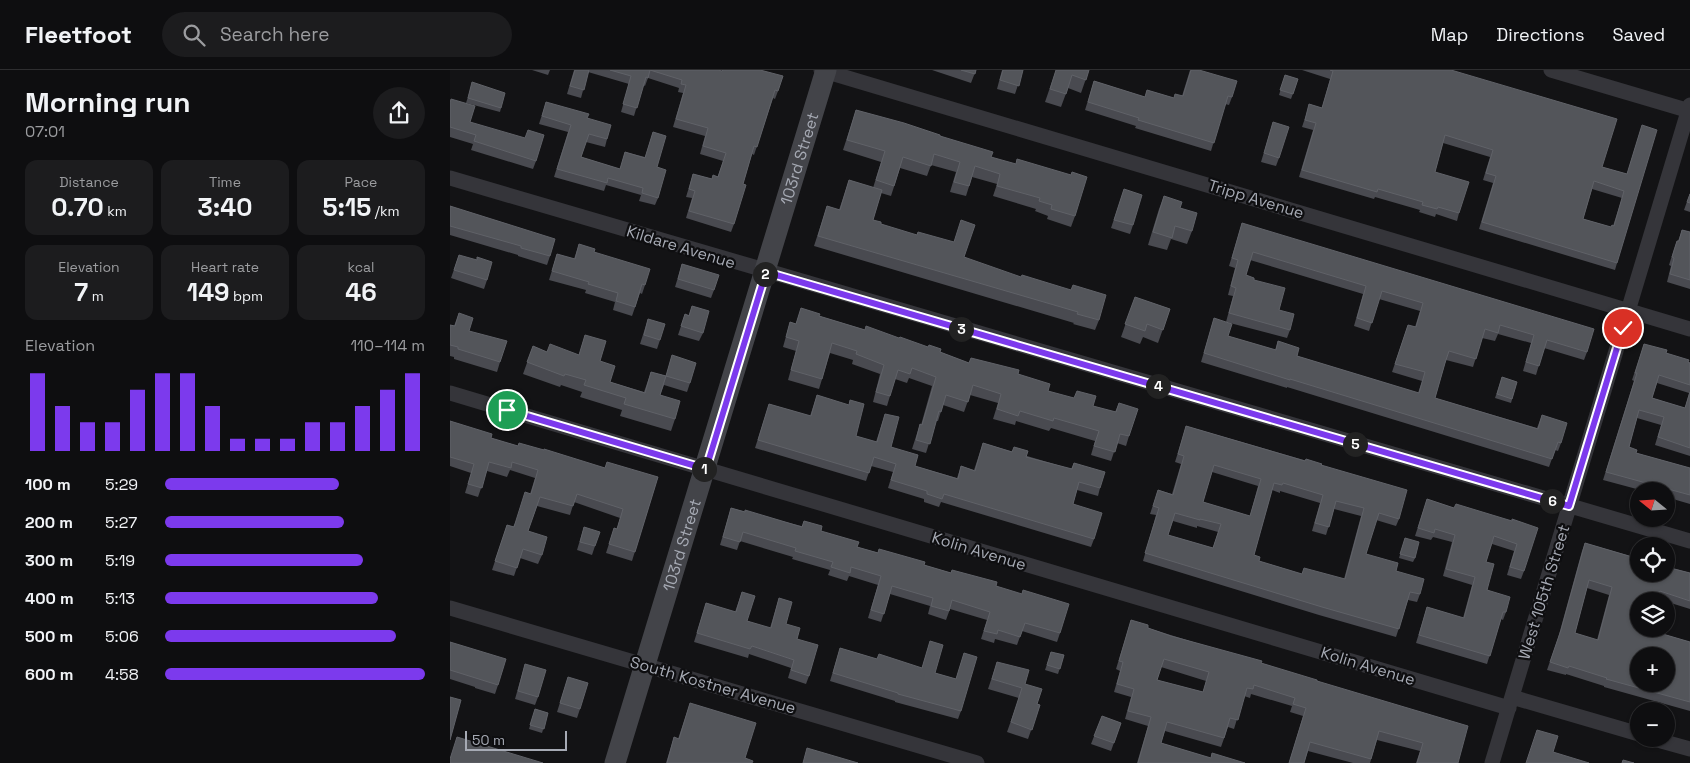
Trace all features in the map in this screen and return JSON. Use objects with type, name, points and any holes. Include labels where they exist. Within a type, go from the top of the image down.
[{"type":"main road","name":"103rd Street","points":[[615,763],[766,272],[825,70]]},
{"type":"street","name":"Tripp Avenue","points":[[825,70],[1690,329]]},
{"type":"street","points":[[1551,70],[1689,109]]},
{"type":"street","name":"West 105th Street","points":[[1492,763],[1689,109]]},
{"type":"street","name":"Kildare Avenue","points":[[450,178],[1690,541]]},
{"type":"street","name":"Kolin Avenue","points":[[450,393],[1510,702],[1630,732]]},
{"type":"street","name":"South Kostner Avenue","points":[[450,608],[977,763]]},
{"type":"street","points":[[1675,745],[1690,749]]},
{"type":"building","points":[[575,70],[589,70],[584,90],[570,86]]},
{"type":"building","points":[[610,70],[650,70],[648,78],[646,77],[637,108],[623,104],[631,76]]},
{"type":"building","points":[[650,70],[760,70],[783,76],[778,91],[775,90],[757,147],[754,146],[743,184],[746,185],[734,224],[689,211],[695,191],[689,189],[693,174],[712,179],[713,175],[718,177],[726,153],[703,146],[708,128],[676,119],[686,85],[681,84],[682,80]]},
{"type":"building","points":[[961,70],[976,70],[975,74]]},
{"type":"building","points":[[1003,70],[1023,70],[1019,86],[1000,80]]},
{"type":"building","points":[[1056,70],[1089,70],[1086,80],[1072,75],[1066,94],[1050,89]]},
{"type":"building","points":[[1191,70],[1199,70],[1237,81],[1232,97],[1228,96],[1214,143],[1138,120],[1139,118],[1088,102],[1094,81],[1145,97],[1147,90],[1174,98],[1175,94],[1183,96]]},
{"type":"building","points":[[1330,70],[1451,70],[1617,119],[1602,167],[1627,174],[1642,125],[1657,130],[1617,263],[1482,222],[1496,176],[1486,173],[1493,150],[1445,135],[1435,172],[1469,182],[1459,213],[1422,205],[1423,202],[1378,189],[1377,192],[1302,170],[1316,123],[1305,120],[1309,104],[1322,108],[1333,71]],"holes":[[[1594,181],[1624,191],[1614,226],[1612,225],[1611,227],[1583,219]]]},
{"type":"building","points":[[1285,75],[1298,79],[1293,94],[1280,90]]},
{"type":"building","points":[[472,82],[505,93],[501,108],[468,98]]},
{"type":"building","points":[[451,99],[475,106],[470,122],[525,138],[528,130],[544,135],[536,161],[474,141],[476,135],[450,127]]},
{"type":"building","points":[[546,102],[589,114],[587,118],[611,125],[607,139],[589,134],[581,157],[620,169],[625,152],[645,158],[653,132],[666,136],[657,167],[666,170],[658,198],[642,193],[643,188],[608,178],[607,183],[557,169],[571,125],[542,116]]},
{"type":"building","points":[[856,110],[904,123],[993,152],[991,157],[1016,164],[1017,159],[1071,175],[1072,172],[1087,177],[1075,216],[1051,209],[1052,205],[1039,201],[1040,198],[997,186],[1000,174],[975,166],[969,186],[954,182],[960,162],[934,154],[931,166],[903,157],[894,186],[876,180],[885,151],[847,140]]},
{"type":"building","points":[[1273,122],[1289,127],[1279,158],[1264,153]]},
{"type":"building","points":[[849,180],[882,190],[873,220],[881,222],[881,224],[917,235],[918,232],[954,242],[961,220],[975,225],[964,257],[1021,277],[1022,275],[1071,290],[1073,285],[1106,295],[1099,320],[1077,314],[1078,312],[818,236],[827,206],[840,210]]},
{"type":"building","points":[[1124,189],[1142,195],[1133,225],[1114,220]]},
{"type":"building","points":[[1164,196],[1182,202],[1180,208],[1197,213],[1192,231],[1175,226],[1172,238],[1153,232]]},
{"type":"building","points":[[450,206],[555,239],[550,256],[450,226]]},
{"type":"building","points":[[1242,223],[1594,329],[1587,352],[1547,340],[1539,366],[1526,362],[1534,335],[1500,325],[1498,333],[1485,329],[1476,359],[1449,351],[1445,363],[1435,398],[1538,429],[1542,415],[1567,423],[1561,443],[1558,442],[1552,459],[1204,353],[1214,318],[1232,324],[1228,336],[1276,350],[1278,341],[1299,348],[1297,356],[1419,393],[1425,372],[1395,364],[1408,325],[1416,327],[1423,303],[1382,291],[1372,323],[1357,318],[1366,286],[1253,252],[1246,275],[1254,278],[1254,280],[1285,288],[1279,310],[1294,314],[1290,330],[1229,313],[1236,288],[1231,286],[1238,260],[1232,258]]},
{"type":"building","points":[[1682,230],[1690,232],[1690,280],[1670,274],[1674,258],[1672,257]]},
{"type":"building","points":[[579,244],[595,249],[594,252],[650,269],[645,285],[642,284],[635,307],[616,301],[618,293],[552,271],[557,254],[575,259]]},
{"type":"building","points":[[459,255],[477,260],[477,257],[492,262],[487,280],[454,270]]},
{"type":"building","points":[[682,264],[719,275],[714,290],[678,279]]},
{"type":"building","points":[[1135,297],[1170,309],[1163,330],[1147,324],[1145,331],[1125,324]]},
{"type":"building","points":[[692,306],[709,311],[703,333],[681,326],[685,314],[689,316]]},
{"type":"building","points":[[801,308],[820,314],[819,316],[865,330],[866,326],[928,347],[929,345],[941,349],[940,352],[969,363],[971,358],[1019,370],[1018,374],[1050,384],[1048,391],[1074,398],[1077,391],[1096,396],[1093,406],[1116,412],[1119,403],[1138,409],[1129,436],[1120,434],[1115,452],[1094,446],[1099,431],[1054,418],[1053,421],[1020,411],[1018,416],[997,409],[1001,394],[973,385],[968,402],[946,395],[941,412],[939,411],[930,444],[916,440],[936,377],[912,368],[910,374],[898,370],[890,396],[876,392],[884,365],[856,354],[857,351],[832,343],[822,379],[791,370],[799,341],[786,337],[790,322],[796,324]]},
{"type":"building","points":[[459,313],[473,318],[469,331],[507,341],[500,362],[450,345],[450,325],[455,326]]},
{"type":"building","points":[[648,319],[665,324],[660,340],[644,335]]},
{"type":"building","points":[[585,335],[606,341],[600,361],[615,366],[610,382],[645,393],[651,372],[666,376],[660,395],[680,401],[675,419],[624,404],[626,398],[584,385],[586,380],[565,374],[564,376],[527,362],[533,346],[547,352],[550,344],[579,355]]},
{"type":"building","points":[[1644,344],[1667,350],[1666,353],[1689,360],[1690,385],[1659,375],[1652,398],[1685,408],[1690,392],[1690,448],[1658,437],[1664,417],[1639,410],[1629,447],[1637,450],[1636,453],[1690,468],[1690,495],[1675,491],[1675,482],[1643,482],[1606,472],[1637,373],[1635,373]]},
{"type":"building","points":[[672,355],[696,363],[690,383],[666,376]]},
{"type":"building","points":[[1502,377],[1517,382],[1512,399],[1497,394]]},
{"type":"building","points":[[817,395],[849,405],[850,400],[864,404],[856,436],[877,442],[885,414],[899,417],[891,447],[918,455],[915,466],[958,479],[961,466],[975,471],[983,443],[1012,452],[1014,447],[1028,451],[1026,457],[1072,469],[1074,463],[1105,472],[1100,488],[1079,482],[1073,504],[1102,513],[1094,539],[944,494],[942,499],[927,494],[927,491],[891,480],[896,464],[874,457],[869,473],[758,440],[769,404],[811,416]]},
{"type":"building","points":[[450,421],[492,434],[491,438],[518,446],[519,443],[544,449],[605,468],[607,462],[658,477],[635,552],[609,544],[614,528],[617,529],[623,509],[577,494],[573,506],[540,497],[528,531],[547,537],[542,555],[523,549],[517,568],[495,561],[507,525],[514,527],[525,492],[531,494],[538,470],[512,462],[511,468],[489,462],[482,488],[468,484],[474,464],[450,457]]},
{"type":"building","points":[[1186,426],[1305,461],[1306,459],[1407,490],[1399,519],[1379,513],[1366,554],[1398,563],[1396,571],[1424,579],[1420,594],[1410,592],[1399,629],[1145,553],[1159,508],[1153,506],[1158,490],[1173,495],[1184,456],[1178,454]],"holes":[[[1214,465],[1261,479],[1250,516],[1203,502]],[[1274,483],[1282,485],[1283,483],[1323,495],[1315,523],[1329,527],[1336,501],[1364,508],[1345,579],[1304,568],[1302,574],[1259,561],[1260,557],[1254,555]],[[1175,513],[1221,524],[1213,548],[1168,535]]]},
{"type":"building","points":[[1427,499],[1454,508],[1456,504],[1538,528],[1524,571],[1510,567],[1517,544],[1494,536],[1486,562],[1494,564],[1487,590],[1510,597],[1506,612],[1503,612],[1490,656],[1419,635],[1427,607],[1464,618],[1475,577],[1446,569],[1455,535],[1435,529],[1434,533],[1418,528]]},
{"type":"building","points":[[731,508],[745,512],[745,510],[802,527],[804,521],[822,526],[821,531],[859,542],[857,547],[878,553],[879,549],[925,562],[924,565],[951,573],[952,570],[997,582],[996,586],[1022,594],[1023,590],[1069,604],[1060,633],[1025,623],[1020,637],[998,630],[997,634],[984,631],[990,612],[952,600],[949,611],[931,606],[933,598],[892,586],[884,614],[871,610],[881,576],[851,567],[850,573],[831,567],[833,562],[795,551],[796,548],[743,532],[740,542],[723,537]]},
{"type":"building","points":[[584,527],[600,532],[595,546],[580,542]]},
{"type":"building","points":[[1405,538],[1419,542],[1415,558],[1400,554]]},
{"type":"building","points":[[1585,543],[1630,556],[1630,582],[1675,582],[1675,569],[1690,573],[1690,601],[1675,596],[1675,592],[1630,592],[1630,637],[1673,637],[1690,642],[1690,702],[1653,692],[1675,692],[1675,647],[1630,647],[1630,686],[1569,666],[1568,668],[1550,662],[1561,630]],"holes":[[[1589,580],[1612,587],[1598,640],[1575,633]]]},
{"type":"building","points":[[742,592],[755,596],[747,621],[771,628],[779,598],[792,602],[786,624],[800,628],[797,639],[818,645],[809,676],[791,670],[794,660],[752,646],[750,649],[697,633],[706,603],[736,612]]},
{"type":"building","points":[[1131,620],[1148,625],[1148,628],[1171,636],[1262,661],[1261,663],[1317,681],[1468,726],[1458,763],[1417,763],[1423,743],[1379,731],[1371,759],[1310,742],[1304,763],[1289,763],[1306,708],[1293,704],[1295,698],[1254,685],[1253,689],[1247,688],[1238,720],[1230,718],[1224,738],[1167,722],[1161,743],[1211,758],[1212,753],[1245,763],[1138,763],[1151,717],[1128,711],[1134,689],[1117,684],[1123,662],[1119,661]],"holes":[[[1164,659],[1209,672],[1203,692],[1157,680]]]},
{"type":"building","points":[[930,641],[943,645],[935,673],[956,679],[964,653],[977,657],[961,711],[898,694],[833,673],[840,648],[877,659],[879,654],[922,668]]},
{"type":"building","points":[[450,642],[506,659],[498,685],[450,670]]},
{"type":"building","points":[[1051,652],[1064,655],[1060,669],[1047,665]]},
{"type":"building","points":[[997,662],[1029,670],[1025,684],[1042,689],[1037,704],[1040,705],[1032,730],[1011,722],[1022,688],[992,679]]},
{"type":"building","points":[[525,664],[546,670],[538,697],[518,691]]},
{"type":"building","points":[[568,677],[588,683],[580,709],[560,703]]},
{"type":"building","points":[[450,697],[461,700],[450,740]]},
{"type":"building","points":[[690,703],[756,723],[745,758],[753,761],[752,763],[667,763],[674,737],[679,739]]},
{"type":"building","points":[[535,709],[548,713],[544,729],[530,725]]},
{"type":"building","points":[[1102,716],[1121,723],[1114,743],[1094,736]]},
{"type":"building","points":[[1537,730],[1558,736],[1553,752],[1589,763],[1526,763]]},
{"type":"building","points":[[457,737],[543,763],[450,763]]},
{"type":"building","points":[[807,748],[858,763],[803,763]]},
{"type":"building","points":[[1623,760],[1634,763],[1622,763]]},
{"type":"route","points":[[507,410],[706,469],[766,272],[1569,506],[1623,328]]}]
